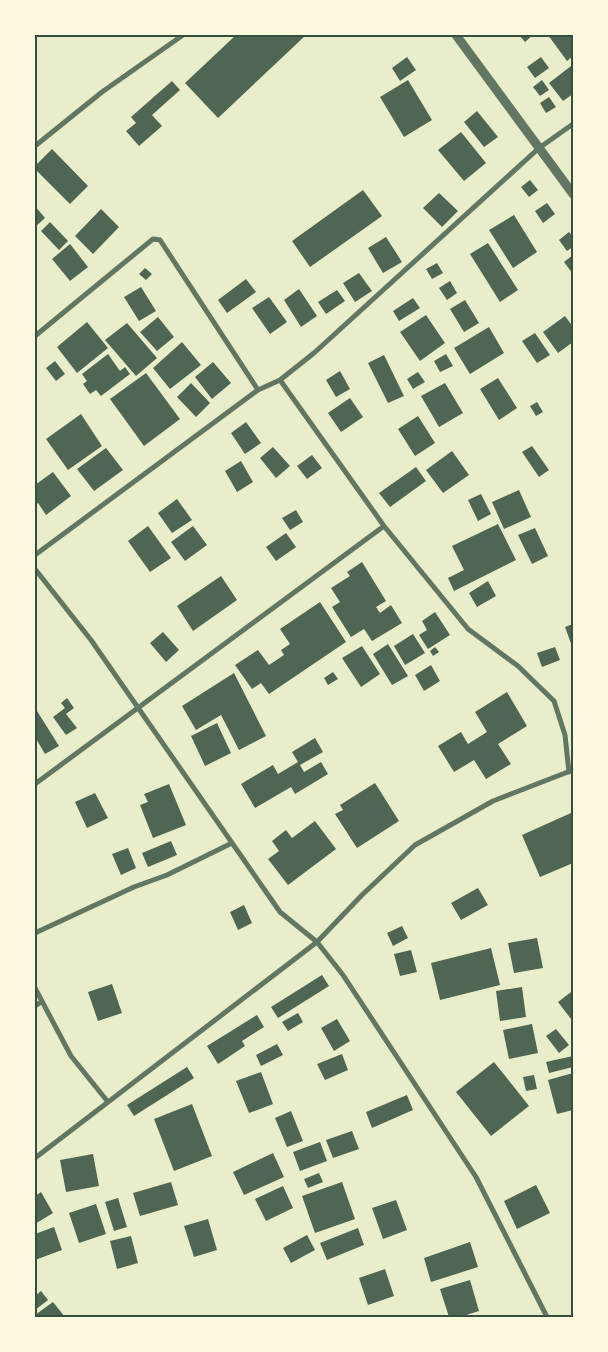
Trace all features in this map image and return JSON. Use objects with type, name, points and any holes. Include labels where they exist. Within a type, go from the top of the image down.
[{"type":"street","points":[[35,146],[102,92],[183,35]]},
{"type":"street","points":[[456,35],[573,194]]},
{"type":"street","points":[[35,555],[258,390],[280,380],[314,353],[539,148],[573,124]]},
{"type":"street","points":[[35,336],[153,239],[160,240],[258,390]]},
{"type":"street","points":[[35,1158],[317,942],[362,895],[415,845],[493,801],[571,771],[565,735],[554,701],[518,666],[468,629],[384,526],[280,380]]},
{"type":"street","points":[[35,784],[384,526]]},
{"type":"street","points":[[35,569],[91,640],[280,912],[317,942],[343,975],[476,1177],[547,1317]]},
{"type":"street","points":[[35,933],[134,887],[168,875],[232,843]]},
{"type":"street","points":[[35,988],[71,1056],[108,1102]]},
{"type":"street","points":[[35,1006],[41,1002]]},
{"type":"building","points":[[236,35],[306,35],[218,118],[185,83]]},
{"type":"building","points":[[519,35],[533,35],[525,42]]},
{"type":"building","points":[[548,35],[573,35],[573,56],[567,61]]},
{"type":"building","points":[[407,57],[416,70],[400,81],[392,68]]},
{"type":"building","points":[[541,57],[549,68],[535,78],[527,67]]},
{"type":"building","points":[[571,66],[573,68],[573,94],[563,101],[549,83]]},
{"type":"building","points":[[408,80],[432,120],[404,137],[380,97]]},
{"type":"building","points":[[542,80],[549,90],[540,96],[533,87]]},
{"type":"building","points":[[172,81],[180,90],[152,115],[162,126],[139,146],[126,131],[136,123],[131,117]]},
{"type":"building","points":[[549,97],[556,107],[546,113],[540,103]]},
{"type":"building","points":[[477,111],[498,137],[484,147],[464,122]]},
{"type":"building","points":[[461,132],[486,163],[464,181],[438,150]]},
{"type":"building","points":[[52,149],[88,186],[70,204],[35,169],[35,166]]},
{"type":"building","points":[[530,180],[538,190],[529,197],[521,187]]},
{"type":"building","points":[[363,190],[382,216],[310,267],[292,241]]},
{"type":"building","points":[[439,193],[458,211],[442,227],[423,208]]},
{"type":"building","points":[[547,203],[555,214],[543,223],[535,211]]},
{"type":"building","points":[[35,206],[45,218],[35,227]]},
{"type":"building","points":[[101,209],[119,227],[93,254],[75,236]]},
{"type":"building","points":[[514,215],[537,252],[513,268],[489,230]]},
{"type":"building","points":[[50,222],[68,241],[59,250],[41,231]]},
{"type":"building","points":[[569,232],[573,237],[573,247],[567,251],[559,240]]},
{"type":"building","points":[[386,237],[402,262],[383,273],[368,248]]},
{"type":"building","points":[[488,243],[518,290],[500,302],[470,254]]},
{"type":"building","points":[[70,244],[88,267],[70,281],[52,259]]},
{"type":"building","points":[[573,255],[573,274],[564,262]]},
{"type":"building","points":[[437,263],[443,273],[432,279],[426,269]]},
{"type":"building","points":[[145,268],[152,274],[146,280],[139,274]]},
{"type":"building","points":[[359,273],[372,291],[355,302],[343,283]]},
{"type":"building","points":[[246,279],[256,292],[227,313],[218,300]]},
{"type":"building","points":[[450,281],[457,293],[447,300],[439,288]]},
{"type":"building","points":[[141,287],[156,311],[139,321],[124,297]]},
{"type":"building","points":[[299,289],[317,316],[301,327],[284,300]]},
{"type":"building","points":[[337,290],[345,301],[326,314],[318,302]]},
{"type":"building","points":[[269,297],[287,322],[270,334],[252,308]]},
{"type":"building","points":[[413,298],[420,308],[399,321],[393,311]]},
{"type":"building","points":[[465,300],[479,323],[464,332],[450,309]]},
{"type":"building","points":[[426,315],[445,343],[420,361],[400,332]]},
{"type":"building","points":[[565,316],[573,327],[573,342],[558,353],[543,332]]},
{"type":"building","points":[[158,317],[174,337],[157,351],[140,332]]},
{"type":"building","points":[[87,322],[108,348],[77,373],[57,347]]},
{"type":"building","points":[[127,323],[157,358],[136,376],[105,340]]},
{"type":"building","points":[[489,327],[504,353],[470,374],[454,348]]},
{"type":"building","points":[[535,333],[550,355],[537,363],[522,341]]},
{"type":"building","points":[[182,342],[201,365],[170,389],[153,368]]},
{"type":"building","points":[[108,354],[120,371],[125,367],[130,374],[101,396],[96,390],[90,394],[83,384],[87,381],[82,374]]},
{"type":"building","points":[[446,354],[453,366],[440,372],[434,361]]},
{"type":"building","points":[[384,355],[404,396],[388,403],[368,363]]},
{"type":"building","points":[[55,361],[65,374],[56,381],[46,368]]},
{"type":"building","points":[[213,362],[231,383],[212,399],[195,377]]},
{"type":"building","points":[[340,371],[350,389],[336,397],[326,380]]},
{"type":"building","points":[[418,372],[425,382],[413,389],[407,379]]},
{"type":"building","points":[[146,373],[180,419],[144,446],[110,399]]},
{"type":"building","points":[[498,378],[517,408],[499,420],[480,389]]},
{"type":"building","points":[[191,383],[210,403],[196,417],[177,397]]},
{"type":"building","points":[[445,383],[463,413],[439,427],[421,396]]},
{"type":"building","points":[[350,398],[363,417],[341,432],[328,413]]},
{"type":"building","points":[[537,402],[543,412],[536,416],[530,406]]},
{"type":"building","points":[[81,414],[102,446],[68,470],[46,439]]},
{"type":"building","points":[[418,416],[435,443],[415,456],[398,429]]},
{"type":"building","points":[[246,422],[261,443],[245,454],[231,433]]},
{"type":"building","points":[[532,446],[549,470],[539,477],[522,452]]},
{"type":"building","points":[[273,447],[290,466],[276,478],[260,458]]},
{"type":"building","points":[[106,448],[123,470],[94,491],[77,469]]},
{"type":"building","points":[[452,451],[469,475],[443,493],[426,470]]},
{"type":"building","points":[[312,455],[322,468],[307,479],[297,466]]},
{"type":"building","points":[[241,461],[253,482],[237,492],[225,471]]},
{"type":"building","points":[[416,467],[426,481],[390,507],[379,493]]},
{"type":"building","points":[[53,472],[71,496],[46,515],[38,503],[35,505],[35,485]]},
{"type":"building","points":[[519,490],[531,517],[504,529],[492,502]]},
{"type":"building","points":[[481,494],[491,514],[478,521],[468,500]]},
{"type":"building","points":[[177,499],[192,520],[172,533],[158,513]]},
{"type":"building","points":[[296,510],[303,522],[290,530],[282,518]]},
{"type":"building","points":[[498,524],[516,560],[454,591],[448,578],[464,570],[452,546]]},
{"type":"building","points":[[148,526],[171,558],[150,572],[128,541]]},
{"type":"building","points":[[193,526],[207,545],[185,561],[171,542]]},
{"type":"building","points":[[535,528],[548,556],[532,564],[518,535]]},
{"type":"building","points":[[286,533],[296,547],[276,561],[266,547]]},
{"type":"building","points":[[362,562],[386,601],[376,607],[380,613],[391,605],[402,623],[372,641],[364,629],[351,637],[332,607],[340,602],[331,588],[350,576],[347,572]]},
{"type":"building","points":[[221,576],[237,600],[193,631],[177,606]]},
{"type":"building","points":[[488,581],[496,596],[477,607],[469,593]]},
{"type":"building","points":[[320,602],[346,642],[269,694],[261,683],[252,689],[235,665],[258,650],[269,665],[284,655],[281,650],[290,644],[280,629]]},
{"type":"building","points":[[435,612],[450,635],[428,649],[419,635],[427,630],[422,621]]},
{"type":"building","points":[[573,624],[573,649],[565,627]]},
{"type":"building","points":[[163,632],[179,650],[166,662],[150,643]]},
{"type":"building","points":[[413,634],[425,653],[405,665],[394,646]]},
{"type":"building","points":[[388,644],[408,676],[392,685],[373,654]]},
{"type":"building","points":[[362,646],[380,674],[361,687],[342,658]]},
{"type":"building","points":[[435,647],[439,652],[433,656],[430,651]]},
{"type":"building","points":[[555,647],[560,660],[542,667],[537,653]]},
{"type":"building","points":[[431,665],[440,681],[424,691],[415,675]]},
{"type":"building","points":[[333,672],[338,679],[328,685],[324,678]]},
{"type":"building","points":[[234,673],[266,736],[239,750],[221,715],[196,730],[182,706]]},
{"type":"building","points":[[507,692],[527,726],[498,744],[511,764],[486,779],[474,760],[454,772],[438,746],[461,732],[468,744],[487,732],[475,712]]},
{"type":"building","points":[[67,698],[74,708],[66,714],[77,728],[66,735],[53,717],[65,708],[61,703]]},
{"type":"building","points":[[37,711],[59,746],[45,754],[35,737],[35,713]]},
{"type":"building","points":[[217,723],[231,753],[205,766],[191,736]]},
{"type":"building","points":[[315,738],[323,752],[300,765],[304,772],[321,762],[328,774],[295,794],[291,787],[255,808],[241,784],[273,765],[278,774],[298,762],[292,752]]},
{"type":"building","points":[[375,783],[399,821],[357,848],[335,814],[343,810],[340,805]]},
{"type":"building","points":[[169,784],[186,825],[153,838],[140,805],[148,802],[144,794]]},
{"type":"building","points":[[95,793],[108,818],[87,828],[75,802]]},
{"type":"building","points":[[571,813],[573,818],[573,863],[540,877],[522,835]]},
{"type":"building","points":[[315,821],[336,849],[288,885],[268,859],[279,851],[272,841],[286,830],[292,838]]},
{"type":"building","points":[[171,841],[177,855],[148,867],[142,853]]},
{"type":"building","points":[[128,848],[136,868],[121,875],[112,854]]},
{"type":"building","points":[[478,888],[488,905],[461,920],[451,903]]},
{"type":"building","points":[[244,905],[252,923],[238,930],[230,912]]},
{"type":"building","points":[[402,926],[408,938],[393,946],[387,933]]},
{"type":"building","points":[[537,938],[543,968],[514,973],[508,943]]},
{"type":"building","points":[[491,948],[500,985],[440,1000],[431,963]]},
{"type":"building","points":[[411,950],[417,972],[400,976],[394,954]]},
{"type":"building","points":[[322,975],[329,986],[278,1018],[271,1007]]},
{"type":"building","points":[[112,984],[122,1013],[98,1021],[88,992]]},
{"type":"building","points":[[522,987],[526,1017],[500,1021],[496,991]]},
{"type":"building","points":[[571,992],[573,995],[573,1017],[571,1019],[558,1002]]},
{"type":"building","points":[[298,1013],[303,1022],[288,1031],[282,1022]]},
{"type":"building","points":[[257,1015],[264,1027],[242,1041],[245,1046],[218,1064],[207,1046]]},
{"type":"building","points":[[337,1019],[350,1041],[334,1051],[321,1028]]},
{"type":"building","points":[[532,1024],[538,1053],[509,1059],[503,1030]]},
{"type":"building","points":[[556,1029],[569,1045],[559,1053],[546,1036]]},
{"type":"building","points":[[277,1044],[283,1055],[261,1066],[256,1055]]},
{"type":"building","points":[[342,1054],[348,1070],[325,1080],[317,1064]]},
{"type":"building","points":[[573,1056],[573,1067],[549,1073],[546,1062]]},
{"type":"building","points":[[494,1062],[529,1106],[491,1136],[456,1092]]},
{"type":"building","points":[[187,1067],[194,1078],[134,1116],[127,1105]]},
{"type":"building","points":[[261,1072],[273,1104],[249,1113],[236,1081]]},
{"type":"building","points":[[573,1073],[573,1110],[557,1114],[548,1080]]},
{"type":"building","points":[[534,1075],[537,1089],[526,1091],[523,1077]]},
{"type":"building","points":[[407,1095],[413,1110],[372,1128],[366,1112]]},
{"type":"building","points":[[192,1104],[212,1156],[174,1171],[154,1119]]},
{"type":"building","points":[[291,1111],[303,1141],[287,1147],[275,1118]]},
{"type":"building","points":[[352,1131],[359,1149],[333,1158],[326,1140]]},
{"type":"building","points":[[320,1142],[327,1161],[300,1171],[293,1152]]},
{"type":"building","points":[[273,1153],[284,1177],[244,1195],[233,1172]]},
{"type":"building","points":[[93,1154],[99,1186],[66,1192],[60,1160]]},
{"type":"building","points":[[319,1173],[323,1182],[308,1188],[304,1179]]},
{"type":"building","points":[[171,1182],[178,1205],[140,1216],[133,1193]]},
{"type":"building","points":[[342,1182],[355,1219],[315,1233],[302,1196]]},
{"type":"building","points":[[536,1185],[550,1213],[517,1229],[504,1201]]},
{"type":"building","points":[[283,1186],[293,1208],[266,1221],[255,1199]]},
{"type":"building","points":[[41,1192],[53,1213],[35,1224],[35,1196]]},
{"type":"building","points":[[118,1198],[127,1227],[114,1231],[105,1202]]},
{"type":"building","points":[[396,1200],[407,1230],[383,1239],[372,1208]]},
{"type":"building","points":[[96,1204],[106,1234],[79,1243],[69,1213]]},
{"type":"building","points":[[208,1219],[217,1250],[194,1257],[184,1226]]},
{"type":"building","points":[[54,1227],[62,1250],[35,1260],[35,1234]]},
{"type":"building","points":[[358,1228],[364,1245],[327,1260],[320,1243]]},
{"type":"building","points":[[307,1235],[315,1250],[291,1263],[283,1248]]},
{"type":"building","points":[[131,1236],[138,1263],[117,1269],[110,1241]]},
{"type":"building","points":[[470,1242],[478,1267],[431,1282],[424,1258]]},
{"type":"building","points":[[385,1269],[394,1296],[368,1305],[359,1278]]},
{"type":"building","points":[[470,1280],[479,1311],[460,1317],[449,1317],[440,1289]]},
{"type":"building","points":[[41,1291],[48,1300],[35,1310],[35,1296]]},
{"type":"building","points":[[53,1302],[65,1317],[35,1317],[35,1315]]}]
